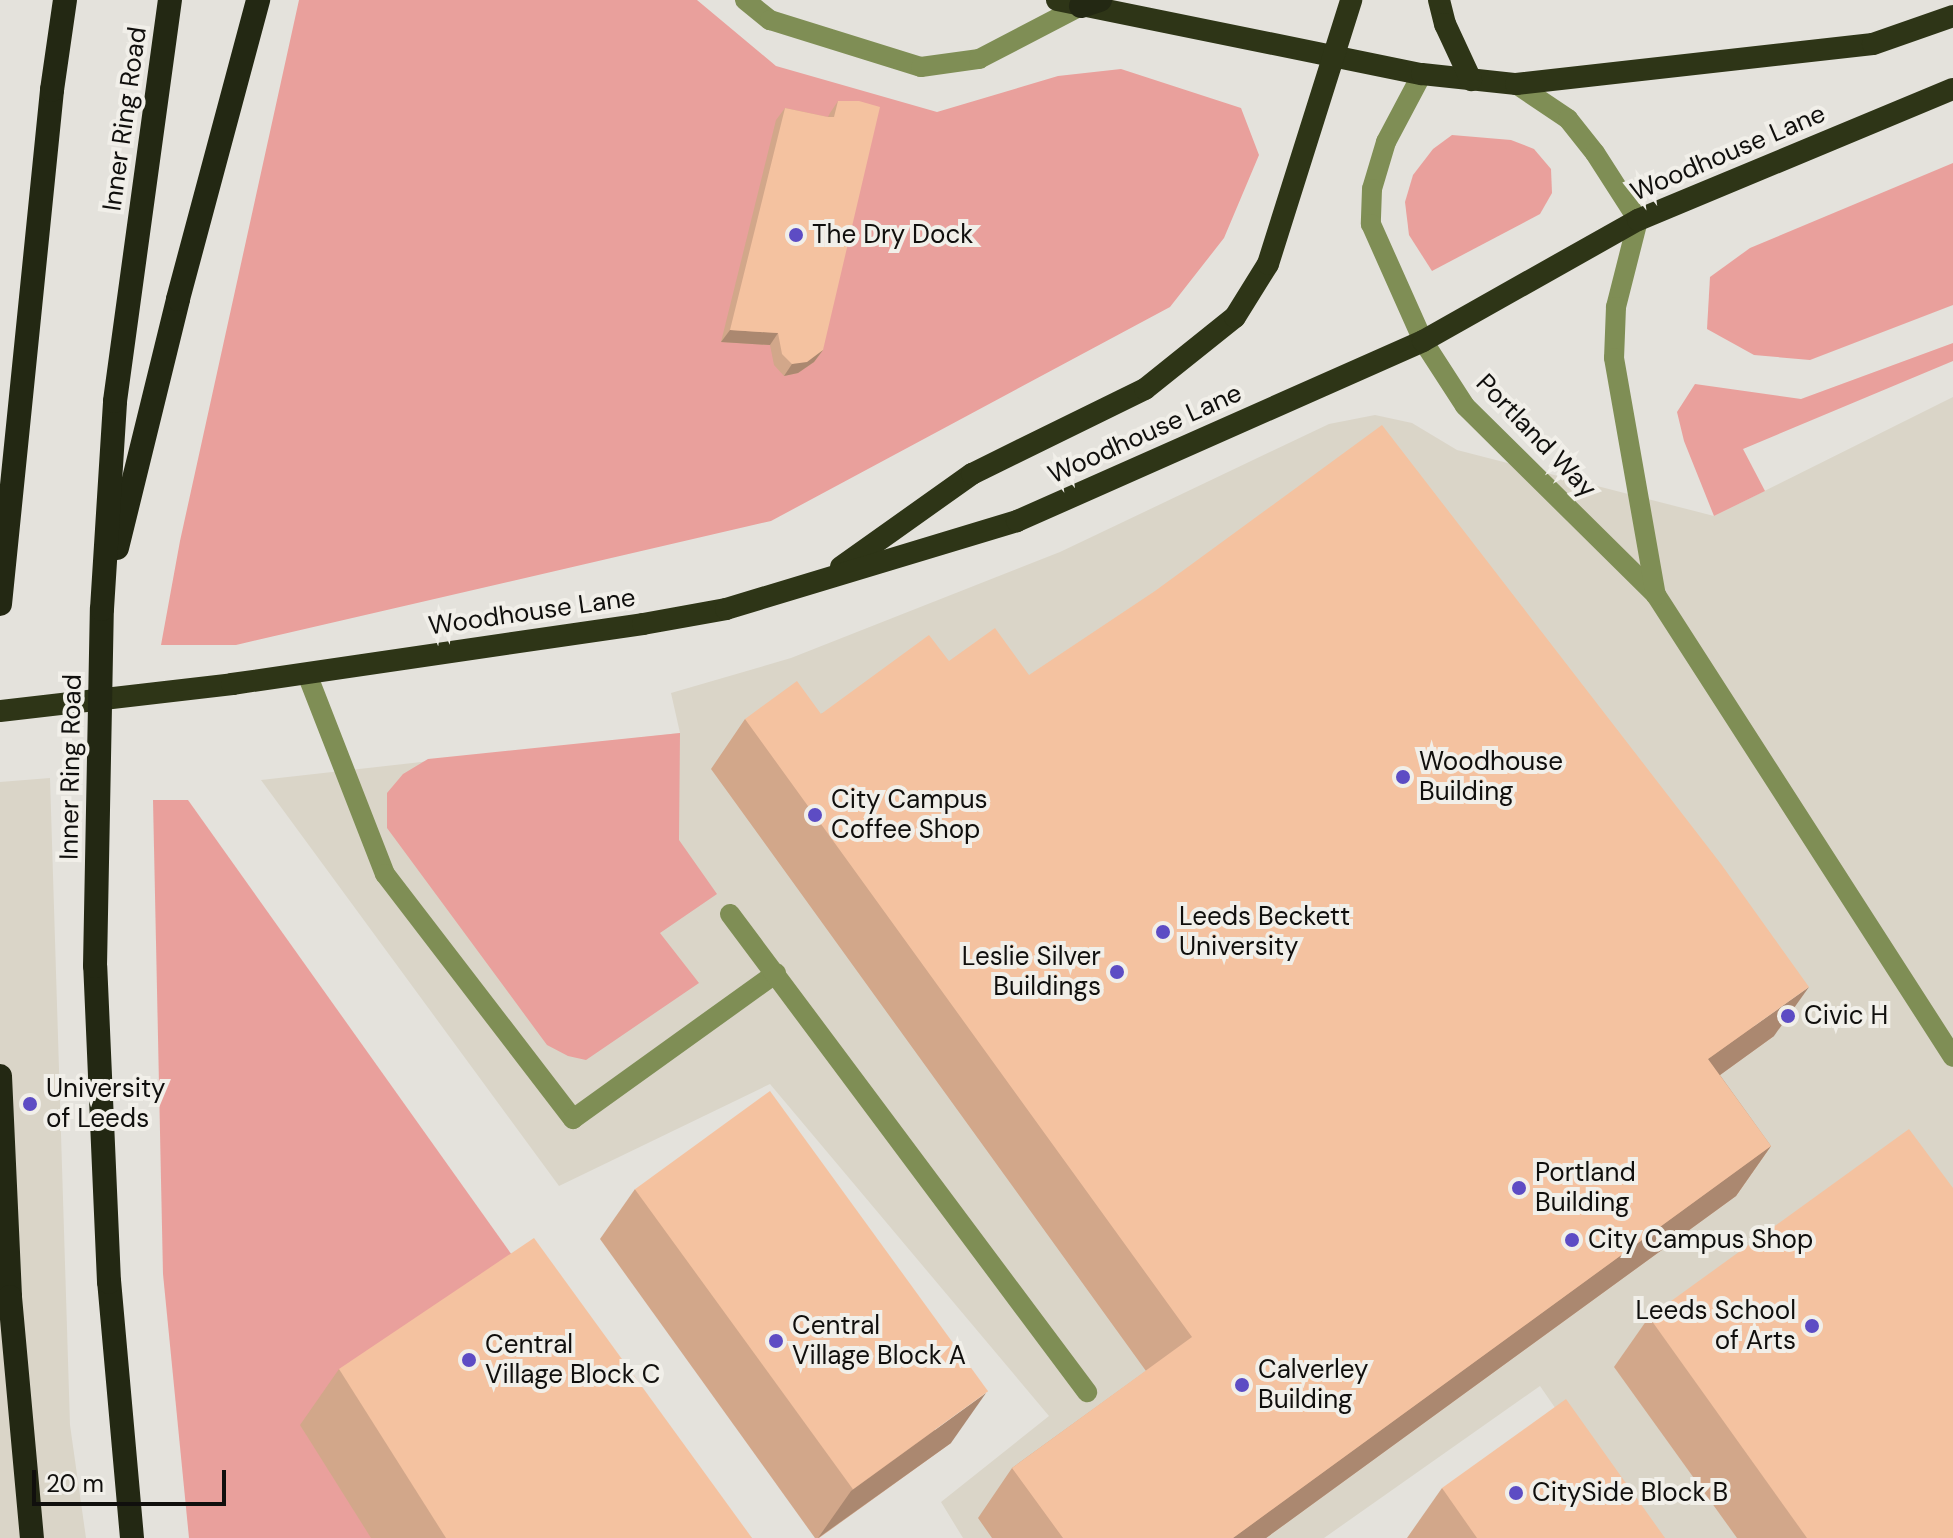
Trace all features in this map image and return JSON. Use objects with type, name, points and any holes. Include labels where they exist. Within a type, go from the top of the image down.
[{"type":"highway","points":[[0,604],[50,106],[65,0]]},
{"type":"highway","name":"Inner Ring Road","points":[[132,1538],[109,1282],[95,966],[102,609],[115,401],[170,0]]},
{"type":"highway","points":[[102,609],[178,299],[258,0]]},
{"type":"highway","points":[[1057,0],[1090,3],[1422,74],[1516,84],[1873,44],[1953,16]]},
{"type":"highway","points":[[827,577],[972,474],[1145,389],[1235,317],[1268,264],[1351,0]]},
{"type":"highway","points":[[1439,0],[1445,24],[1471,80]]},
{"type":"highway","name":"Woodhouse Lane","points":[[0,711],[307,674],[726,609],[1017,521],[1423,341],[1638,220],[1953,89]]},
{"type":"highway","points":[[0,1076],[10,1297],[32,1538]]},
{"type":"street","points":[[745,0],[770,20],[921,67],[979,59],[1090,3]]},
{"type":"street","name":"Portland Way","points":[[1422,74],[1386,142],[1372,189],[1371,224],[1423,341],[1465,406],[1656,595],[1953,1057]]},
{"type":"street","points":[[1516,84],[1568,119],[1595,153],[1638,220]]},
{"type":"street","name":"Portland Way","points":[[1638,220],[1616,307],[1614,358],[1625,434],[1656,595]]},
{"type":"street","points":[[307,674],[385,874],[573,1119],[776,973]]},
{"type":"street","points":[[730,914],[1087,1392]]},
{"type":"shaded area","points":[[299,0],[697,0],[776,66],[937,112],[1058,76],[1121,69],[1241,108],[1259,155],[1224,238],[1170,307],[771,521],[236,645],[161,645],[180,541]]},
{"type":"shaded area","points":[[1452,135],[1511,140],[1534,149],[1551,169],[1552,193],[1540,214],[1432,271],[1409,235],[1405,202],[1413,175],[1433,149]]},
{"type":"shaded area","points":[[1953,163],[1953,305],[1810,360],[1754,355],[1707,329],[1710,277],[1750,248]]},
{"type":"shaded area","points":[[1953,343],[1953,361],[1743,449],[1765,491],[1714,516],[1684,441],[1677,412],[1695,384],[1801,399]]},
{"type":"shaded area","name":"Leeds Beckett University","points":[[1953,397],[1953,1538],[1645,1538],[1540,1386],[1324,1538],[963,1538],[941,1502],[1049,1416],[770,1084],[559,1186],[261,780],[680,733],[671,693],[791,658],[1060,552],[1329,424],[1375,415],[1412,423],[1457,450],[1714,516]]},
{"type":"shaded area","points":[[680,733],[679,840],[717,894],[660,933],[699,983],[586,1060],[568,1056],[547,1045],[387,828],[387,793],[403,774],[428,759]]},
{"type":"shaded area","name":"University of Leeds","points":[[50,778],[70,1425],[86,1538],[0,1538],[0,782]]},
{"type":"shaded area","points":[[153,800],[188,800],[524,1272],[371,1538],[189,1538],[163,1274]]},
{"type":"building","name":"The Dry Dock","points":[[838,101],[859,101],[880,107],[823,350],[807,362],[792,364],[782,354],[778,333],[730,330],[785,108],[834,117]]},
{"type":"building","points":[[1382,425],[1721,864],[1809,987],[1708,1059],[1771,1146],[1233,1538],[1063,1538],[1012,1468],[1192,1337],[745,719],[797,681],[821,714],[929,635],[949,661],[995,628],[1029,675],[1155,591]]},
{"type":"building","name":"Central Village Block A","points":[[770,1091],[988,1391],[853,1489],[635,1189]]},
{"type":"building","name":"Leeds School of Arts","points":[[1909,1129],[1953,1188],[1953,1538],[1807,1538],[1649,1317]]},
{"type":"building","name":"Central Village Block C","points":[[534,1238],[752,1538],[446,1538],[339,1369]]},
{"type":"building","points":[[1566,1399],[1665,1538],[1477,1538],[1442,1488]]},
{"type":"place","name":"The Dry Dock","points":[[796,235]]},
{"type":"place","name":"Woodhouse Building","points":[[1403,777]]},
{"type":"place","name":"City Campus Coffee Shop","points":[[815,815]]},
{"type":"place","name":"Leeds Beckett University","points":[[1163,932]]},
{"type":"place","name":"Leslie Silver Buildings","points":[[1117,972]]},
{"type":"place","name":"Civic H","points":[[1788,1016]]},
{"type":"place","name":"University of Leeds","points":[[30,1104]]},
{"type":"place","name":"Portland Building","points":[[1519,1188]]},
{"type":"place","name":"City Campus Shop","points":[[1572,1240]]},
{"type":"place","name":"Leeds School of Arts","points":[[1812,1326]]},
{"type":"place","name":"Central Village Block A","points":[[776,1341]]},
{"type":"place","name":"Central Village Block C","points":[[469,1360]]},
{"type":"place","name":"Calverley Building","points":[[1242,1385]]},
{"type":"place","name":"CitySide Block B","points":[[1516,1493]]}]
